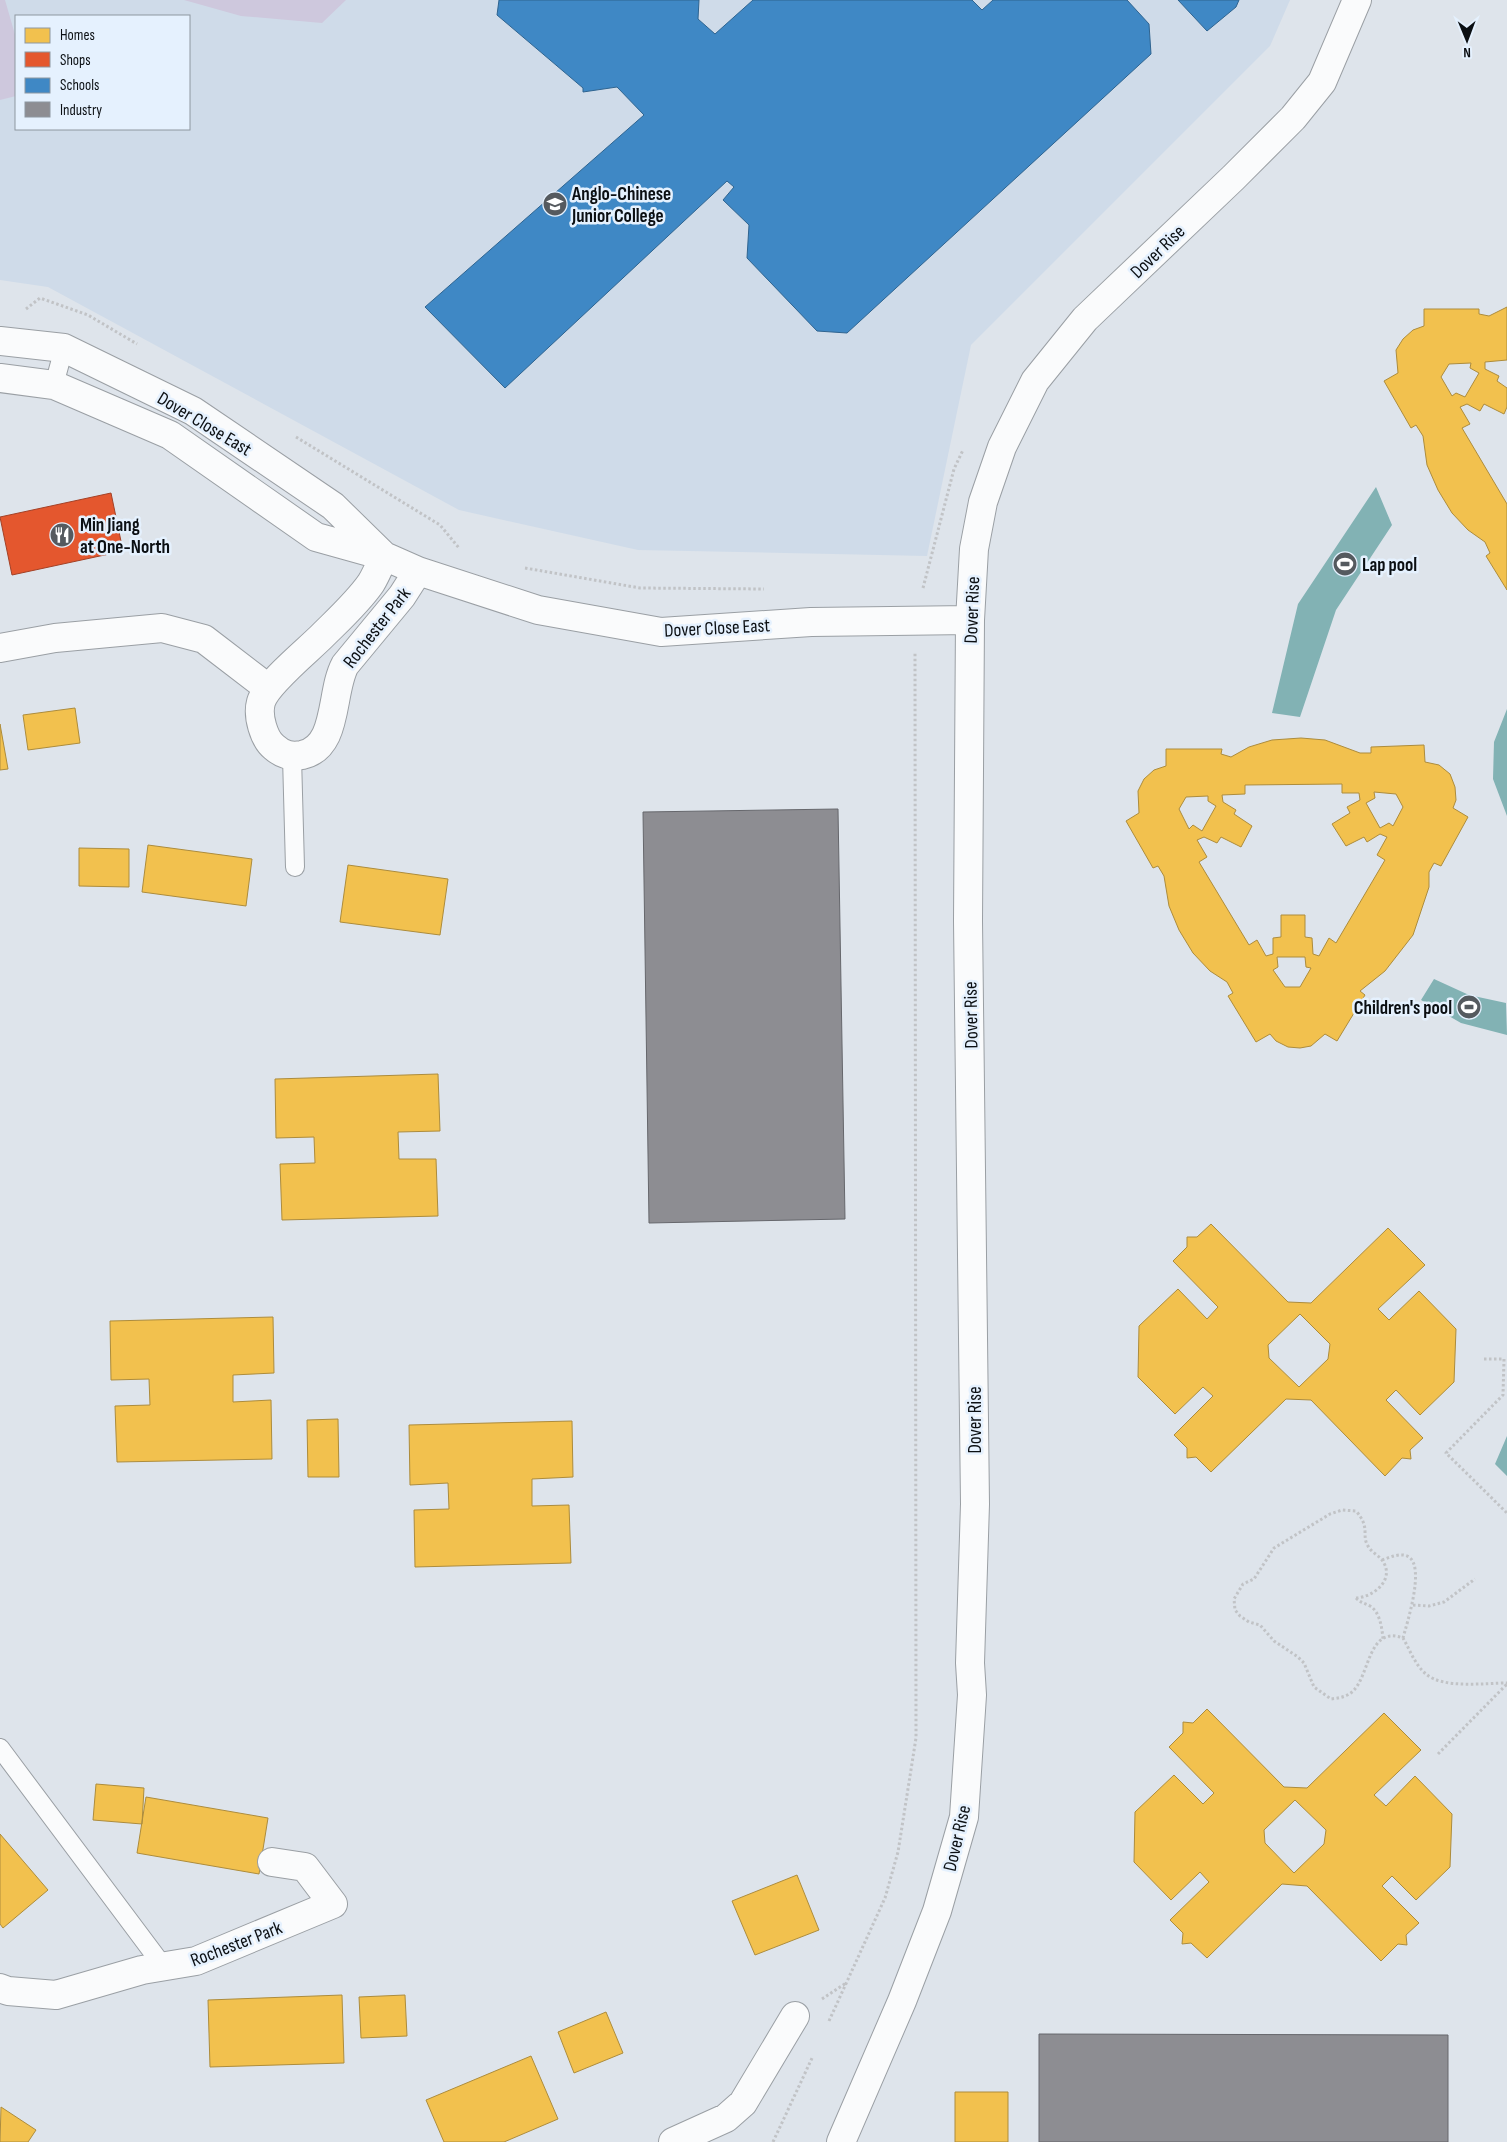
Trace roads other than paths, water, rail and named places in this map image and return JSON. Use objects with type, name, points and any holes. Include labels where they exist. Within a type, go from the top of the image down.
[{"type":"street","name":"Dover Rise","points":[[841,2142],[902,2001],[937,1912],[964,1817],[972,1695],[970,1662],[975,1504],[968,921],[970,620],[974,549],[983,502],[1002,447],[1035,381],[1085,319],[1293,118],[1322,82],[1357,0]]},
{"type":"street","name":"Dover Close East","points":[[0,340],[64,348],[193,411],[333,506],[384,556]]},
{"type":"street","name":"Dover Close East","points":[[0,378],[54,385],[170,436],[316,537],[384,556],[418,571],[538,610],[661,632],[812,622],[970,620]]},
{"type":"street","name":"Rochester Park","points":[[384,556],[371,583],[323,635],[268,688],[260,703],[262,732],[268,742],[279,752],[292,757],[310,753],[326,739],[338,678],[345,665],[402,596],[418,571]]},
{"type":"street","points":[[0,648],[55,638],[162,628],[204,639],[268,688]]},
{"type":"street","name":"Rochester Park","points":[[0,1988],[8,1991],[56,1995],[142,1970],[196,1962],[333,1904],[305,1867],[272,1862]]},
{"type":"street","points":[[673,2142],[726,2118],[743,2103],[795,2016]]},
{"type":"lane","points":[[54,385],[64,348]]},
{"type":"lane","points":[[292,757],[295,867]]},
{"type":"lane","points":[[0,1748],[163,1966]]},
{"type":"water","name":"Lap pool","points":[[1376,487],[1392,525],[1336,610],[1300,717],[1272,713],[1298,604]]},
{"type":"water","points":[[1507,709],[1507,816],[1493,779],[1494,742]]},
{"type":"water","name":"Children's pool","points":[[1434,979],[1469,995],[1506,1003],[1507,1035],[1461,1023],[1421,1000]]},
{"type":"water","points":[[1507,1436],[1507,1476],[1495,1464]]},
{"type":"place","name":"Anglo-Chinese Junior College","points":[[555,204]]},
{"type":"place","name":"Min Jiang at One-North","points":[[62,535]]},
{"type":"place","name":"Lap pool","points":[[1345,564]]},
{"type":"place","name":"Children's pool","points":[[1469,1007]]}]
